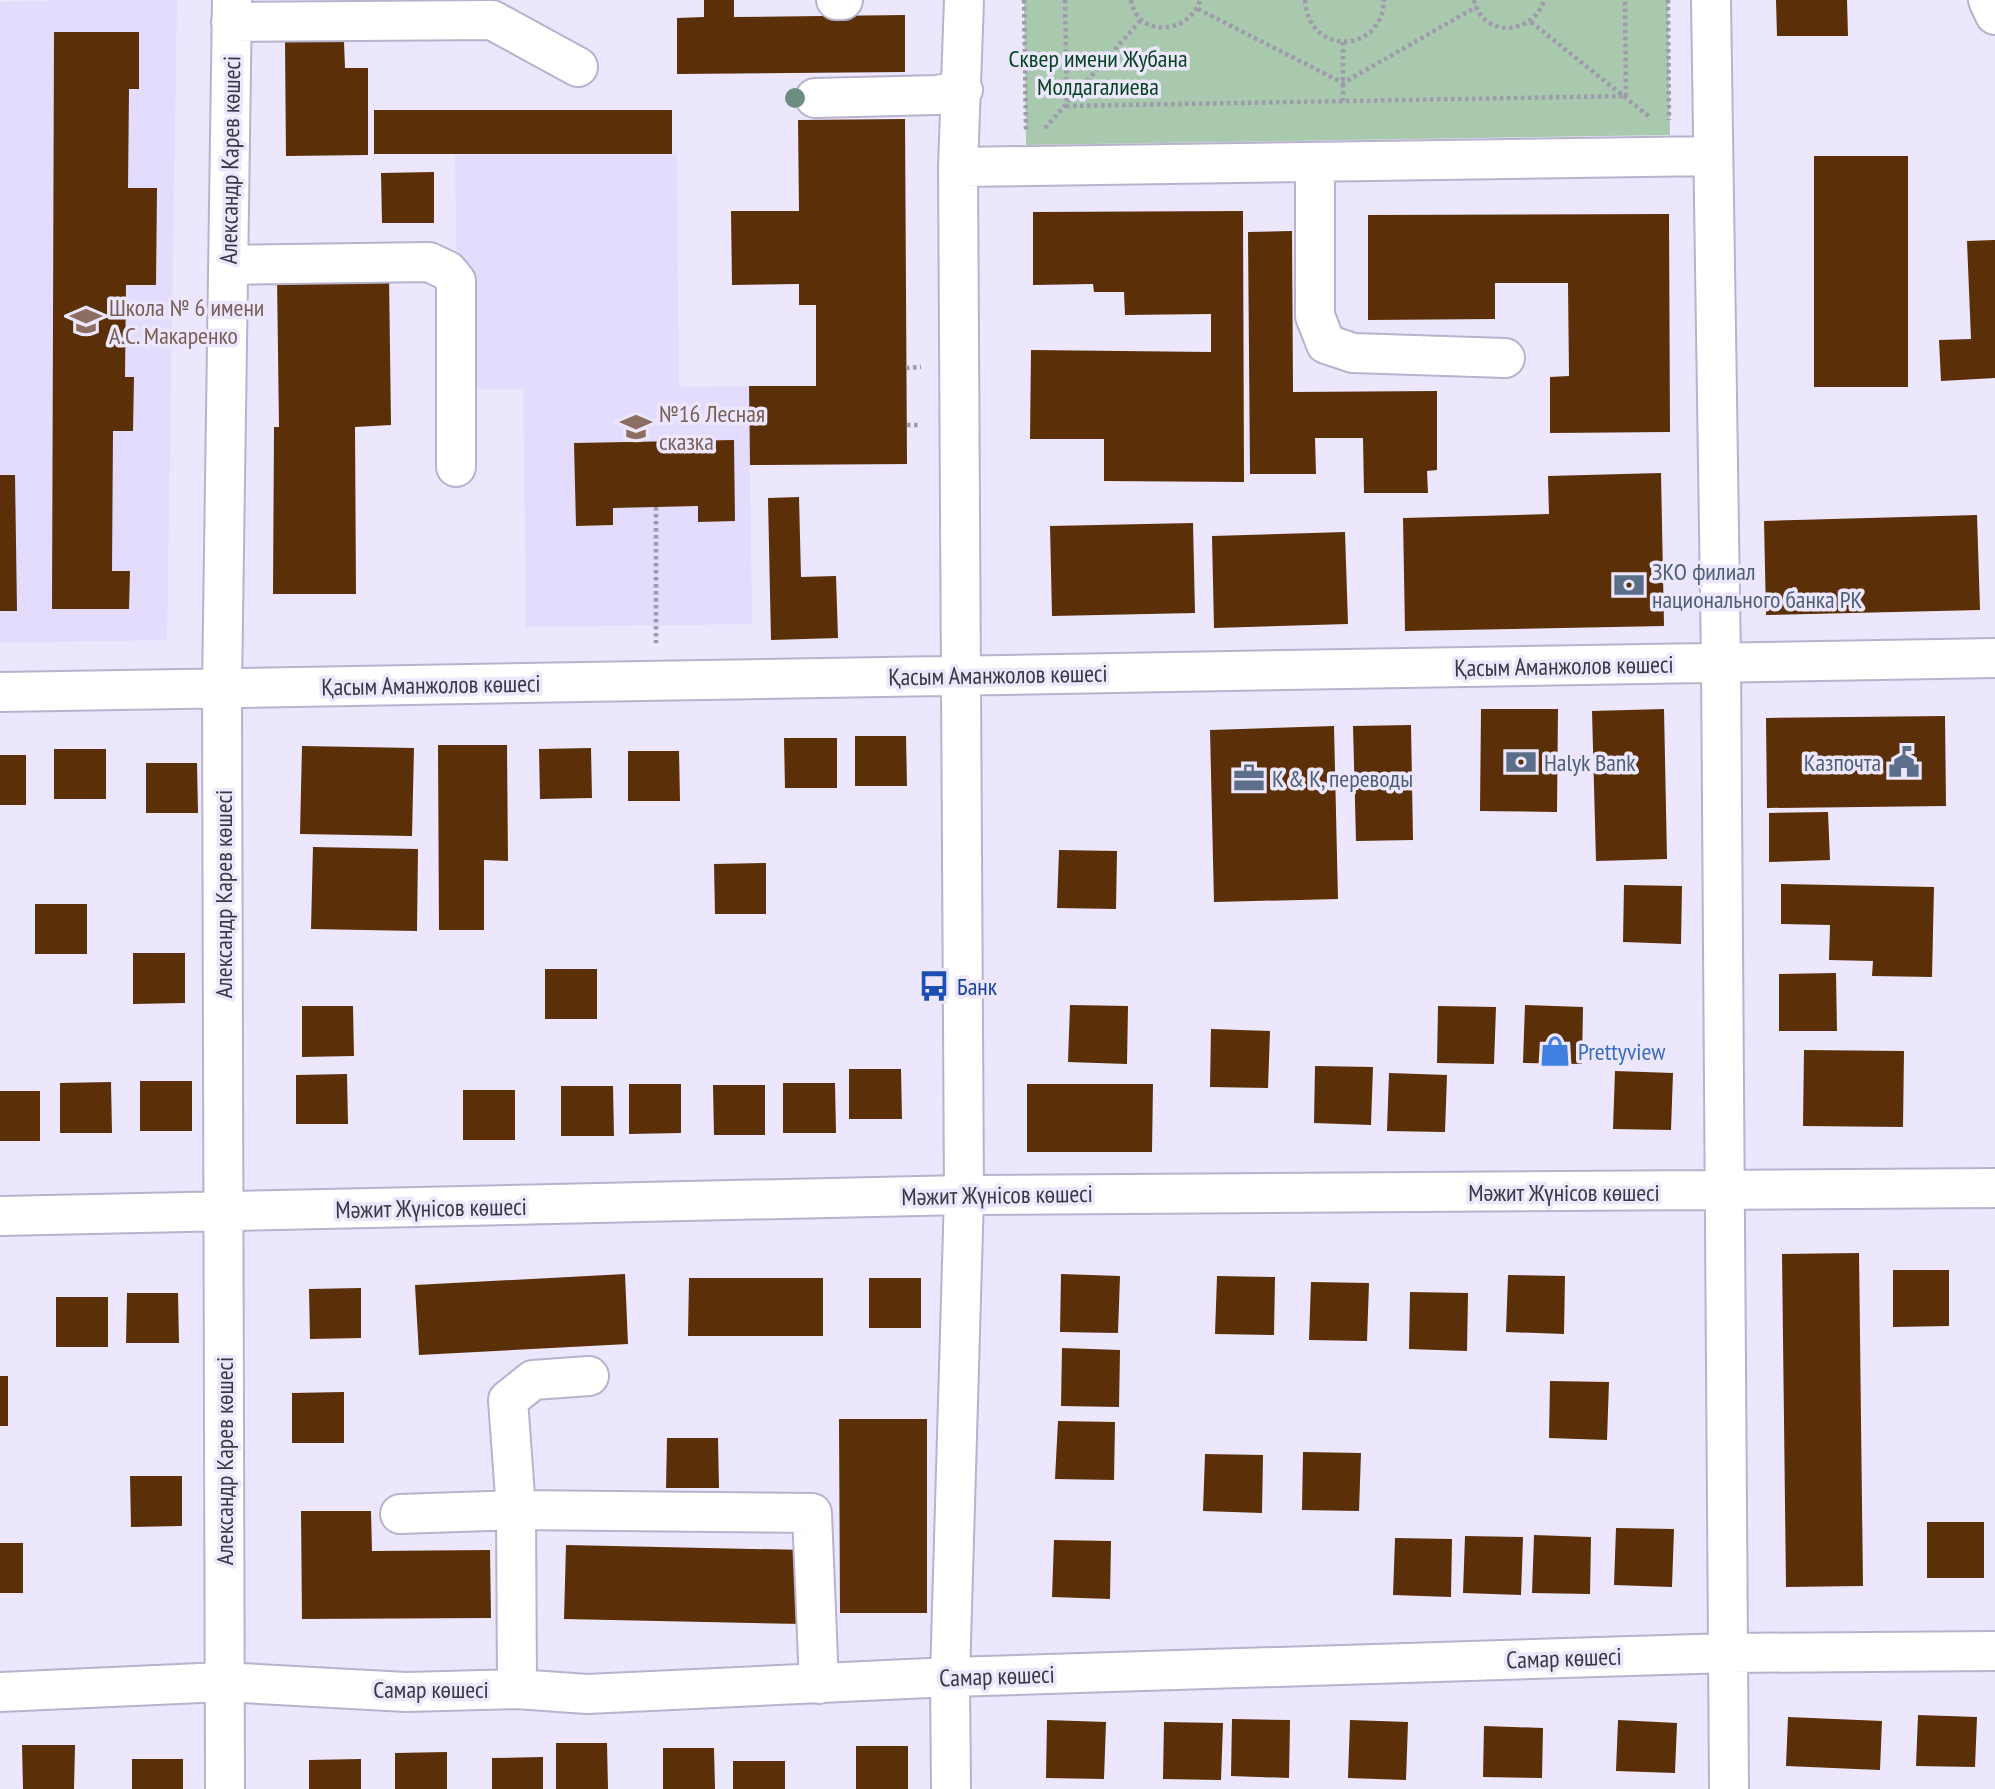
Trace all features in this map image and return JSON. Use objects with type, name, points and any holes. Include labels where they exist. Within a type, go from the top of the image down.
[{"type":"street","points":[[836,0],[843,0]]},
{"type":"street","points":[[951,1789],[950,1677],[964,1195],[958,167],[963,90],[964,0]]},
{"type":"street","points":[[1711,0],[1721,663],[1729,1789]]},
{"type":"street","points":[[1988,0],[1995,15]]},
{"type":"street","points":[[232,11],[492,20],[578,67]]},
{"type":"street","name":"Александр Карев көшесі","points":[[225,1789],[222,688],[232,11]]},
{"type":"street","points":[[814,98],[937,95],[963,90]]},
{"type":"street","points":[[958,167],[1712,156]]},
{"type":"street","points":[[1315,163],[1315,316],[1325,344],[1353,353],[1505,358]]},
{"type":"street","points":[[228,264],[429,262],[448,271],[456,281],[456,467]]},
{"type":"street","name":"Қасым Аманжолов көшесі","points":[[0,692],[1995,658]]},
{"type":"street","name":"Мәжит Жүнісов көшесі","points":[[0,1216],[964,1195],[1724,1192],[1995,1188]]},
{"type":"street","points":[[517,1689],[516,1510],[509,1400],[533,1380],[589,1376]]},
{"type":"street","points":[[400,1514],[516,1510],[812,1513],[819,1684]]},
{"type":"street","name":"Самар көшесі","points":[[0,1692],[223,1682],[406,1692],[517,1689],[587,1693],[950,1677],[1729,1653],[1995,1651]]},
{"type":"path","points":[[1024,0],[1026,132]]},
{"type":"path","points":[[1065,0],[1067,106]]},
{"type":"path","points":[[1130,0],[1141,20],[1156,28],[1172,28],[1187,22],[1198,9],[1200,0]]},
{"type":"path","points":[[1305,0],[1306,12],[1316,30],[1324,36],[1343,42],[1355,41],[1372,30],[1383,13],[1384,0]]},
{"type":"path","points":[[1474,0],[1486,20],[1500,28],[1516,28],[1531,22],[1544,0]]},
{"type":"path","points":[[1625,0],[1626,96]]},
{"type":"path","points":[[1668,0],[1670,121]]},
{"type":"path","points":[[1343,83],[1476,7]]},
{"type":"path","points":[[1198,9],[1343,83]]},
{"type":"path","points":[[1043,130],[1141,20]]},
{"type":"path","points":[[1531,22],[1626,96],[1661,127]]},
{"type":"path","points":[[1343,42],[1343,101]]},
{"type":"path","points":[[1067,106],[1626,96]]},
{"type":"path","points":[[656,507],[656,626]]},
{"type":"shaded area","name":"Школа № 6 имени А.С. Макаренко","points":[[177,0],[167,640],[0,643],[0,2]]},
{"type":"shaded area","name":"№16 Лесная сказка","points":[[455,155],[677,155],[679,387],[749,386],[752,624],[526,627],[523,389],[458,389]]},
{"type":"green space","name":"Сквер имени Жубана Молдагалиева","points":[[1024,0],[1668,0],[1670,135],[1026,145]]},
{"type":"building","points":[[704,0],[734,0],[734,17],[905,15],[905,72],[677,74],[677,18],[704,17]]},
{"type":"building","points":[[1776,0],[1847,0],[1848,36],[1777,36]]},
{"type":"building","points":[[54,32],[139,32],[139,89],[129,89],[128,188],[157,188],[156,285],[126,285],[125,377],[134,377],[133,431],[113,431],[112,571],[130,571],[129,609],[52,609]]},
{"type":"building","points":[[285,42],[344,42],[345,68],[368,68],[368,155],[286,156]]},
{"type":"building","points":[[374,110],[672,110],[672,154],[374,154]]},
{"type":"building","points":[[905,119],[907,464],[750,465],[749,386],[816,386],[816,305],[799,305],[799,284],[732,285],[731,211],[799,211],[798,120]]},
{"type":"building","points":[[1814,156],[1908,156],[1908,387],[1814,387]]},
{"type":"building","points":[[434,172],[434,223],[382,223],[381,173]]},
{"type":"building","points":[[1243,211],[1244,482],[1104,481],[1104,439],[1030,439],[1031,350],[1211,352],[1211,314],[1125,315],[1124,292],[1094,292],[1093,284],[1033,285],[1033,212]]},
{"type":"building","points":[[1669,214],[1670,432],[1550,433],[1550,377],[1569,376],[1568,283],[1495,283],[1495,319],[1368,320],[1368,215]]},
{"type":"building","points":[[1292,231],[1293,392],[1437,391],[1437,470],[1427,471],[1428,493],[1364,493],[1363,438],[1315,438],[1316,474],[1250,474],[1248,232]]},
{"type":"building","points":[[1995,240],[1995,378],[1941,381],[1939,340],[1971,339],[1967,241]]},
{"type":"building","points":[[389,275],[391,425],[355,427],[356,594],[273,594],[274,427],[279,427],[277,277]]},
{"type":"building","points":[[734,440],[735,521],[698,522],[698,506],[613,508],[613,525],[576,526],[574,443]]},
{"type":"building","points":[[1661,473],[1664,626],[1405,631],[1403,518],[1549,514],[1548,476]]},
{"type":"building","points":[[0,475],[15,475],[17,611],[0,611]]},
{"type":"building","points":[[799,497],[801,577],[836,576],[838,638],[771,640],[768,498]]},
{"type":"building","points":[[1977,515],[1980,610],[1766,615],[1764,521]]},
{"type":"building","points":[[1193,523],[1195,613],[1052,616],[1050,526]]},
{"type":"building","points":[[1345,532],[1348,624],[1214,628],[1212,536]]},
{"type":"building","points":[[1481,709],[1558,709],[1557,812],[1480,811]]},
{"type":"building","points":[[1664,709],[1667,859],[1596,861],[1592,711]]},
{"type":"building","points":[[1945,716],[1946,806],[1767,808],[1766,718]]},
{"type":"building","points":[[1411,725],[1413,840],[1356,841],[1353,726]]},
{"type":"building","points":[[1334,726],[1338,899],[1214,902],[1210,730]]},
{"type":"building","points":[[855,736],[906,736],[907,786],[855,786]]},
{"type":"building","points":[[784,738],[837,738],[837,788],[785,788]]},
{"type":"building","points":[[438,745],[507,745],[508,861],[484,860],[484,930],[439,930]]},
{"type":"building","points":[[302,746],[414,748],[412,836],[300,834]]},
{"type":"building","points":[[591,748],[592,798],[540,799],[539,749]]},
{"type":"building","points":[[54,749],[106,749],[106,799],[54,799]]},
{"type":"building","points":[[628,751],[679,751],[680,801],[628,801]]},
{"type":"building","points":[[0,755],[26,755],[26,805],[0,805]]},
{"type":"building","points":[[146,763],[197,763],[198,813],[146,813]]},
{"type":"building","points":[[1828,812],[1830,860],[1769,862],[1769,813]]},
{"type":"building","points":[[313,847],[418,849],[417,931],[311,929]]},
{"type":"building","points":[[1059,850],[1117,851],[1116,909],[1057,908]]},
{"type":"building","points":[[766,863],[766,914],[715,914],[714,864]]},
{"type":"building","points":[[1781,884],[1934,887],[1932,977],[1872,976],[1873,961],[1829,960],[1830,925],[1781,924]]},
{"type":"building","points":[[1624,885],[1682,886],[1681,944],[1623,942]]},
{"type":"building","points":[[35,904],[87,904],[87,954],[35,954]]},
{"type":"building","points":[[133,953],[185,953],[185,1003],[133,1004]]},
{"type":"building","points":[[545,969],[597,969],[597,1019],[545,1019]]},
{"type":"building","points":[[1836,973],[1837,1031],[1779,1031],[1779,974]]},
{"type":"building","points":[[1070,1005],[1128,1006],[1127,1064],[1068,1062]]},
{"type":"building","points":[[1525,1005],[1583,1007],[1582,1064],[1523,1063]]},
{"type":"building","points":[[302,1006],[353,1006],[354,1056],[302,1057]]},
{"type":"building","points":[[1438,1006],[1496,1007],[1494,1064],[1437,1063]]},
{"type":"building","points":[[1211,1029],[1270,1031],[1268,1088],[1210,1087]]},
{"type":"building","points":[[1804,1050],[1904,1051],[1903,1127],[1803,1126]]},
{"type":"building","points":[[1315,1066],[1373,1067],[1371,1125],[1314,1123]]},
{"type":"building","points":[[849,1069],[901,1069],[902,1119],[849,1119]]},
{"type":"building","points":[[1615,1071],[1673,1073],[1671,1130],[1613,1129]]},
{"type":"building","points":[[1389,1073],[1447,1075],[1445,1132],[1387,1131]]},
{"type":"building","points":[[347,1074],[348,1124],[296,1124],[296,1075]]},
{"type":"building","points":[[140,1081],[192,1081],[192,1131],[140,1131]]},
{"type":"building","points":[[111,1082],[112,1133],[60,1133],[60,1083]]},
{"type":"building","points":[[783,1083],[835,1083],[836,1133],[783,1133]]},
{"type":"building","points":[[629,1084],[681,1084],[681,1133],[629,1134]]},
{"type":"building","points":[[1027,1084],[1153,1084],[1152,1152],[1027,1152]]},
{"type":"building","points":[[713,1085],[765,1085],[765,1135],[714,1135]]},
{"type":"building","points":[[561,1086],[613,1086],[614,1136],[561,1136]]},
{"type":"building","points":[[463,1090],[515,1090],[515,1140],[463,1140]]},
{"type":"building","points":[[0,1091],[40,1091],[40,1141],[0,1141]]},
{"type":"building","points":[[1859,1253],[1863,1586],[1786,1587],[1782,1254]]},
{"type":"building","points":[[1893,1270],[1949,1270],[1949,1326],[1893,1327]]},
{"type":"building","points":[[625,1274],[628,1344],[419,1355],[415,1285]]},
{"type":"building","points":[[1061,1274],[1120,1276],[1118,1333],[1060,1332]]},
{"type":"building","points":[[1508,1275],[1565,1276],[1564,1334],[1506,1332]]},
{"type":"building","points":[[1217,1276],[1275,1277],[1274,1335],[1215,1334]]},
{"type":"building","points":[[689,1278],[823,1278],[823,1336],[688,1336]]},
{"type":"building","points":[[869,1278],[921,1278],[921,1328],[869,1328]]},
{"type":"building","points":[[1311,1282],[1369,1283],[1367,1341],[1309,1340]]},
{"type":"building","points":[[361,1288],[361,1338],[310,1339],[309,1289]]},
{"type":"building","points":[[1410,1292],[1468,1293],[1467,1351],[1409,1349]]},
{"type":"building","points":[[127,1293],[178,1293],[179,1343],[126,1343]]},
{"type":"building","points":[[56,1297],[108,1297],[108,1347],[56,1347]]},
{"type":"building","points":[[1062,1348],[1120,1350],[1119,1407],[1061,1406]]},
{"type":"building","points":[[0,1376],[8,1376],[8,1426],[0,1426]]},
{"type":"building","points":[[1550,1381],[1609,1382],[1607,1440],[1549,1438]]},
{"type":"building","points":[[344,1392],[344,1443],[292,1443],[292,1393]]},
{"type":"building","points":[[839,1419],[927,1419],[927,1613],[840,1613]]},
{"type":"building","points":[[1058,1421],[1115,1422],[1114,1480],[1055,1479]]},
{"type":"building","points":[[667,1438],[718,1438],[719,1488],[666,1488]]},
{"type":"building","points":[[1303,1452],[1361,1453],[1359,1511],[1302,1510]]},
{"type":"building","points":[[1205,1454],[1263,1455],[1262,1513],[1203,1511]]},
{"type":"building","points":[[130,1476],[182,1476],[182,1526],[131,1527]]},
{"type":"building","points":[[301,1511],[371,1511],[372,1551],[490,1550],[491,1618],[302,1619]]},
{"type":"building","points":[[1927,1522],[1984,1522],[1984,1578],[1927,1578]]},
{"type":"building","points":[[1616,1528],[1674,1529],[1672,1587],[1614,1585]]},
{"type":"building","points":[[1534,1535],[1591,1537],[1590,1594],[1532,1593]]},
{"type":"building","points":[[1465,1536],[1523,1537],[1521,1595],[1463,1593]]},
{"type":"building","points":[[1395,1538],[1452,1539],[1451,1597],[1393,1595]]},
{"type":"building","points":[[1054,1540],[1111,1541],[1110,1599],[1052,1597]]},
{"type":"building","points":[[0,1543],[23,1543],[23,1593],[0,1593]]},
{"type":"building","points":[[566,1545],[805,1550],[803,1624],[564,1619]]},
{"type":"building","points":[[1918,1715],[1977,1717],[1975,1767],[1916,1766]]},
{"type":"building","points":[[1788,1717],[1882,1721],[1880,1770],[1786,1766]]},
{"type":"building","points":[[1232,1719],[1290,1720],[1289,1778],[1231,1776]]},
{"type":"building","points":[[1047,1720],[1106,1722],[1104,1779],[1046,1778]]},
{"type":"building","points":[[1350,1720],[1408,1722],[1406,1780],[1348,1778]]},
{"type":"building","points":[[1618,1720],[1677,1723],[1675,1773],[1616,1771]]},
{"type":"building","points":[[1164,1722],[1223,1723],[1221,1780],[1163,1779]]},
{"type":"building","points":[[1484,1726],[1543,1728],[1542,1778],[1483,1777]]},
{"type":"building","points":[[556,1743],[607,1743],[608,1789],[556,1789]]},
{"type":"building","points":[[22,1745],[75,1745],[74,1789],[23,1789]]},
{"type":"building","points":[[856,1746],[908,1746],[908,1789],[856,1789]]},
{"type":"building","points":[[663,1748],[714,1748],[715,1789],[663,1789]]},
{"type":"building","points":[[447,1752],[447,1789],[395,1789],[395,1753]]},
{"type":"building","points":[[543,1757],[543,1789],[492,1789],[492,1758]]},
{"type":"building","points":[[132,1759],[183,1759],[183,1789],[132,1789]]},
{"type":"building","points":[[361,1759],[361,1789],[309,1789],[309,1760]]},
{"type":"building","points":[[733,1761],[785,1761],[785,1789],[733,1789]]},
{"type":"place","name":"Школа № 6 имени А.С. Макаренко","points":[[86,321]]},
{"type":"place","name":"№16 Лесная сказка","points":[[636,427]]},
{"type":"place","name":"ЗКО филиал национального банка РК","points":[[1629,585]]},
{"type":"place","name":"Halyk Bank","points":[[1521,762]]},
{"type":"place","name":"Казпочта","points":[[1904,762]]},
{"type":"place","name":"K & K, переводы","points":[[1249,778]]},
{"type":"place","name":"Банк","points":[[934,986]]},
{"type":"place","name":"Prettyview","points":[[1555,1051]]}]
